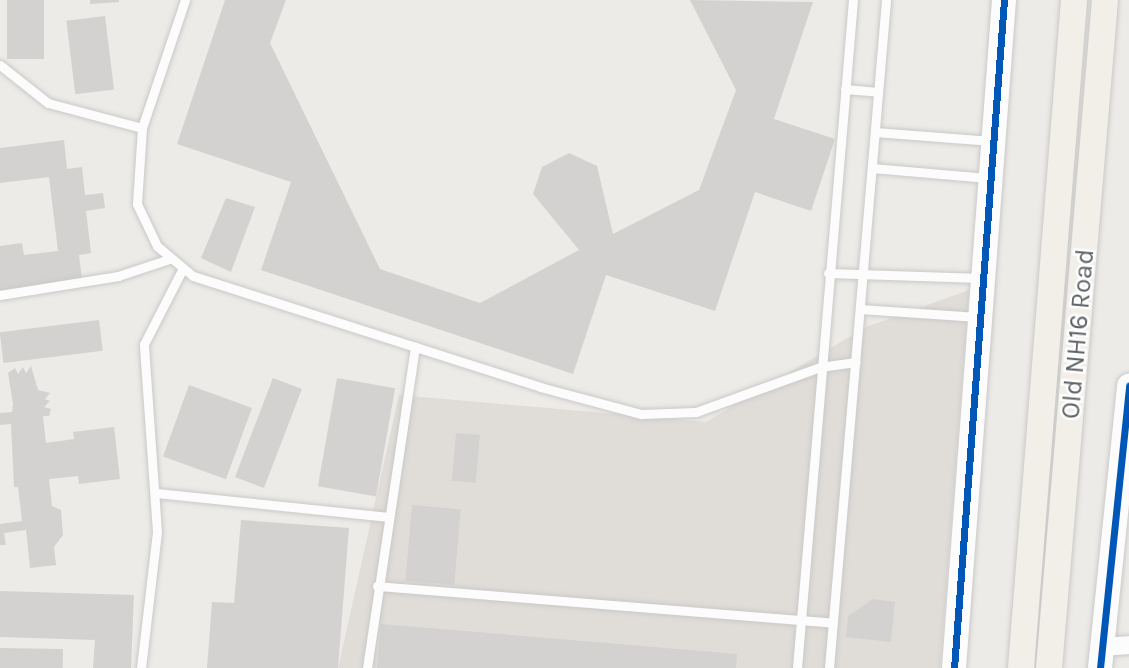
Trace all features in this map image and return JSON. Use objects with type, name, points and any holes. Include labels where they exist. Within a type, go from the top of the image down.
[{"type":"main road","name":"Old NH16 Road","points":[[1021,668],[1074,0]]},
{"type":"main road","name":"Old NH16 Road","points":[[1049,668],[1105,0]]},
{"type":"street","points":[[954,668],[1004,0]]},
{"type":"street","points":[[1129,385],[1101,657],[1129,645]]},
{"type":"lane","points":[[185,0],[142,128],[137,204],[145,227],[169,259],[182,270],[584,400],[669,416],[706,409],[820,367],[856,362]]},
{"type":"lane","points":[[797,668],[820,367],[853,0]]},
{"type":"lane","points":[[829,668],[886,0]]},
{"type":"lane","points":[[0,65],[48,103],[142,128]]},
{"type":"lane","points":[[845,89],[878,92]]},
{"type":"lane","points":[[875,132],[992,141]]},
{"type":"lane","points":[[872,168],[989,178]]},
{"type":"lane","points":[[0,295],[118,276],[169,259]]},
{"type":"lane","points":[[142,668],[154,573],[156,493],[143,372],[144,344],[182,270]]},
{"type":"lane","points":[[828,273],[982,278]]},
{"type":"lane","points":[[860,309],[979,317]]},
{"type":"lane","points":[[367,668],[387,516],[415,347]]},
{"type":"lane","points":[[156,493],[387,516]]},
{"type":"lane","points":[[377,586],[833,624]]},
{"type":"shaded area","points":[[969,290],[940,668],[338,668],[399,395],[706,422],[866,327]]},
{"type":"building","points":[[7,0],[44,0],[44,59],[7,59]]},
{"type":"building","points":[[90,0],[119,0],[119,2],[90,4]]},
{"type":"building","points":[[225,0],[286,0],[270,43],[380,269],[480,303],[579,250],[533,194],[542,167],[569,153],[597,166],[613,234],[699,190],[736,90],[690,0],[813,2],[774,119],[835,139],[811,211],[755,192],[715,311],[606,275],[573,374],[261,270],[291,182],[177,144]]},
{"type":"building","points":[[105,16],[114,89],[75,94],[66,21]]},
{"type":"building","points":[[64,140],[67,169],[82,167],[85,195],[103,193],[105,208],[86,211],[91,253],[79,255],[82,280],[0,290],[0,246],[22,243],[24,255],[58,251],[49,177],[0,183],[0,148]]},
{"type":"building","points":[[226,198],[255,207],[231,272],[201,258]]},
{"type":"building","points":[[99,320],[103,351],[4,363],[0,332]]},
{"type":"building","points":[[31,366],[38,390],[50,393],[45,399],[50,401],[44,407],[51,409],[49,416],[43,416],[46,443],[74,439],[73,432],[114,427],[120,479],[79,484],[78,476],[49,479],[52,506],[61,510],[63,535],[54,547],[56,565],[30,568],[26,530],[4,533],[6,545],[0,545],[0,524],[22,521],[18,487],[14,487],[11,424],[0,425],[0,413],[12,412],[8,373],[15,368],[18,374],[23,367],[26,373]]},
{"type":"building","points":[[273,378],[302,389],[264,488],[235,477]]},
{"type":"building","points":[[337,378],[395,388],[376,497],[318,486]]},
{"type":"building","points":[[189,385],[252,408],[226,479],[163,456]]},
{"type":"building","points":[[456,433],[480,435],[476,483],[452,481]]},
{"type":"building","points":[[412,505],[461,509],[454,585],[405,581]]},
{"type":"building","points":[[241,520],[349,528],[338,668],[207,668],[212,602],[234,603]]},
{"type":"building","points":[[0,591],[134,595],[131,668],[93,668],[95,640],[0,637]]},
{"type":"building","points":[[873,599],[895,602],[891,642],[846,637],[848,616]]},
{"type":"building","points":[[381,624],[737,654],[736,668],[377,668]]},
{"type":"building","points":[[0,648],[63,649],[63,668],[0,668]]},
{"type":"cycle path","points":[[954,668],[1004,0]]},
{"type":"cycle path","points":[[1100,668],[1129,385]]}]
